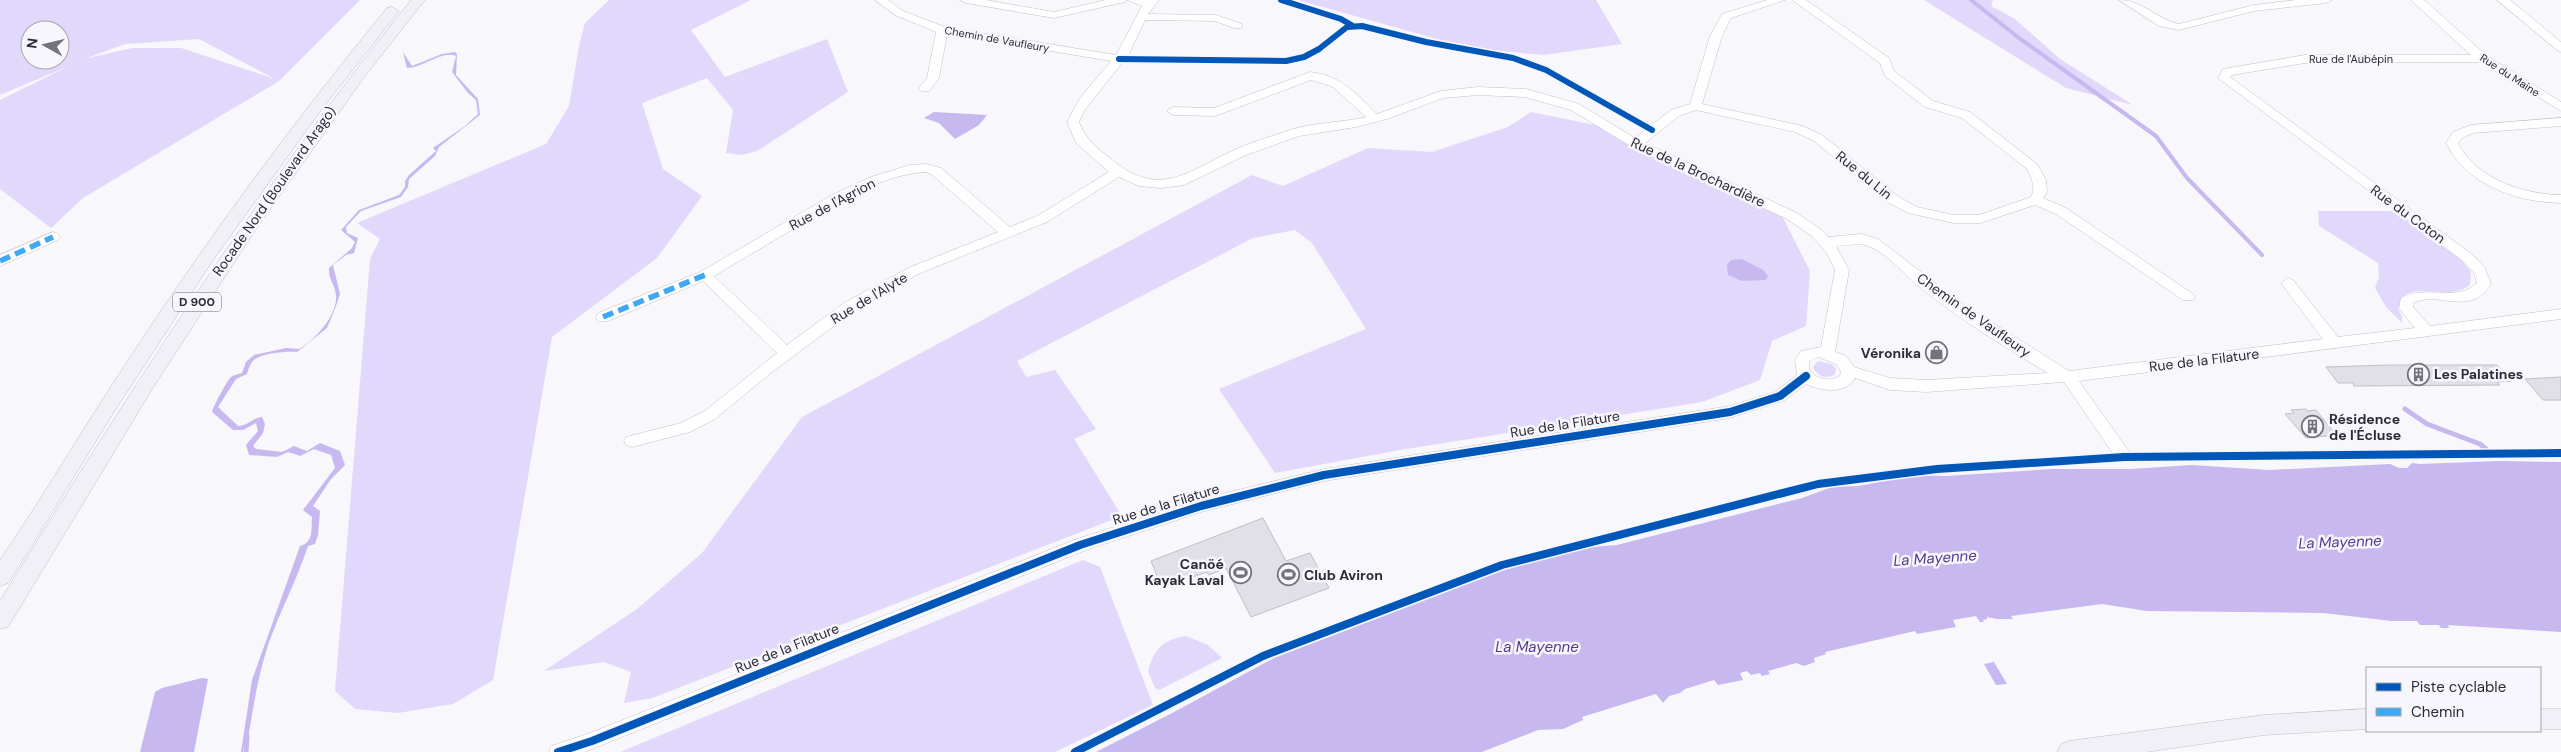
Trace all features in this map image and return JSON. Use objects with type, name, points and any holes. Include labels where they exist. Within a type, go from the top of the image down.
[{"type":"main road","name":"Rocade Nord (Boulevard Arago)","points":[[0,577],[184,290],[270,168],[348,64],[401,0]]},
{"type":"main road","name":"Rocade Nord (Boulevard Arago)","points":[[0,620],[204,290],[366,62],[418,0]]},
{"type":"main road","points":[[2069,752],[2264,725],[2366,719]]},
{"type":"main road","points":[[2541,719],[2561,719]]},
{"type":"street","name":"Chemin de Vaufleury","points":[[881,0],[924,25],[942,30],[1119,59]]},
{"type":"street","points":[[966,0],[1054,15],[1121,0]]},
{"type":"street","points":[[1026,11],[1034,0]]},
{"type":"street","points":[[1133,0],[1151,2]]},
{"type":"street","points":[[1636,144],[1675,113],[1695,106],[1716,36],[1726,16],[1779,0]]},
{"type":"street","points":[[1798,0],[1811,6],[1885,61],[1889,73],[1929,104],[1966,115],[2032,167],[2039,180],[2040,192],[2036,200],[2061,211],[2188,297]]},
{"type":"street","points":[[2125,0],[2163,24],[2179,27],[2254,8],[2326,0]]},
{"type":"street","points":[[2240,0],[2254,8]]},
{"type":"street","name":"Rue du Maine","points":[[2418,0],[2482,58],[2561,107]]},
{"type":"street","points":[[2503,0],[2561,48]]},
{"type":"street","name":"Rue de la Brochardière","points":[[1151,2],[1140,17],[1130,43],[1076,112],[1073,122],[1080,140],[1118,172],[1139,182],[1161,184],[1184,181],[1241,152],[1297,132],[1374,118],[1441,95],[1478,91],[1526,93],[1575,107],[1636,144],[1790,215],[1806,225],[1825,242],[1842,270],[1827,353]]},
{"type":"street","points":[[1140,17],[1216,18],[1238,26]]},
{"type":"street","points":[[925,88],[933,78],[942,30]]},
{"type":"street","name":"Rue de l'Aubépin","points":[[2224,78],[2227,72],[2306,59],[2482,58]]},
{"type":"street","points":[[1173,111],[1215,112],[1310,76],[1318,76],[1326,77],[1337,84],[1374,118]]},
{"type":"street","name":"Rue du Coton","points":[[2224,78],[2468,258],[2480,271],[2484,284],[2478,292],[2465,297],[2420,296],[2411,297],[2406,301],[2406,308],[2427,332]]},
{"type":"street","name":"Rue du Lin","points":[[1695,106],[1799,129],[1818,138],[1894,200],[1913,210],[1954,219],[1980,219],[2036,200]]},
{"type":"street","points":[[2561,122],[2471,129],[2456,135],[2452,143],[2455,151],[2464,162],[2494,184],[2537,197],[2561,199]]},
{"type":"street","name":"Rue de l'Agrion","points":[[602,317],[705,275],[837,198],[876,180],[910,169],[926,168],[936,172],[1007,232]]},
{"type":"street","name":"Rue de l'Alyte","points":[[632,441],[685,428],[710,415],[786,354],[849,307],[905,276],[1042,219],[1118,172]]},
{"type":"street","points":[[0,261],[53,237]]},
{"type":"street","name":"Chemin de Vaufleury","points":[[1825,242],[1862,239],[1873,242],[1955,306],[2028,354],[2068,377]]},
{"type":"street","points":[[705,275],[786,354]]},
{"type":"street","points":[[2288,283],[2335,344]]},
{"type":"street","name":"Rue de la Filature","points":[[1848,371],[1890,384],[1926,386],[2068,377],[2561,314]]},
{"type":"street","points":[[1812,353],[1827,353],[1841,360],[1848,371],[1847,379],[1843,383],[1832,386],[1818,383],[1806,376],[1802,370],[1802,360],[1812,353]]},
{"type":"street","name":"Rue de la Filature","points":[[558,752],[592,741],[1080,545],[1169,515],[1260,488],[1324,475],[1730,412],[1780,396],[1806,376]]},
{"type":"street","points":[[2068,377],[2124,456]]},
{"type":"shaded area","points":[[0,0],[360,0],[279,81],[83,198],[51,228],[0,189],[0,100],[61,70],[70,70],[70,20],[20,20],[20,70],[59,70],[0,95]],"holes":[[[199,39],[275,79],[181,48],[132,48],[84,59],[125,44]]]},
{"type":"shaded area","points":[[609,0],[751,0],[691,30],[725,77],[827,39],[848,92],[757,151],[742,155],[726,153],[733,110],[707,78],[642,103],[663,169],[702,196],[657,258],[552,337],[493,680],[453,704],[398,713],[355,709],[335,691],[370,259],[380,239],[357,223],[546,144],[569,106],[579,46],[585,23]]},
{"type":"shaded area","points":[[1298,0],[1596,0],[1622,44],[1543,55],[1492,50],[1437,39]]},
{"type":"shaded area","points":[[1924,0],[1993,0],[1991,6],[2015,19],[2060,59],[2133,105],[2066,88]]},
{"type":"shaded area","points":[[1531,112],[1600,126],[1654,159],[1782,216],[1810,271],[1806,326],[1772,341],[1760,380],[1702,402],[1400,450],[1275,473],[1219,389],[1366,329],[1312,243],[1295,230],[1253,238],[1017,361],[1026,377],[1055,370],[1096,429],[1074,439],[1122,516],[652,698],[624,703],[631,672],[604,662],[544,671],[637,609],[702,553],[802,417],[1252,175],[1283,186],[1368,148],[1432,152],[1508,127]]},
{"type":"shaded area","points":[[2318,211],[2394,211],[2460,258],[2471,272],[2470,285],[2454,292],[2422,291],[2406,294],[2398,308],[2402,317],[2402,323],[2386,307],[2375,288],[2379,277],[2378,263],[2319,226]]},
{"type":"shaded area","points":[[1818,361],[1832,364],[1836,369],[1835,374],[1829,377],[1819,375],[1813,367]]},
{"type":"shaded area","points":[[1083,560],[1100,567],[1153,705],[1055,752],[620,752]]},
{"type":"shaded area","points":[[1186,636],[1208,645],[1222,658],[1159,690],[1155,688],[1148,672],[1153,657],[1165,643]]},
{"type":"water","points":[[403,52],[412,66],[442,54],[455,52],[457,54],[456,75],[478,99],[480,115],[439,147],[435,156],[409,179],[408,187],[401,197],[361,211],[346,227],[347,233],[358,238],[354,253],[346,255],[333,265],[340,294],[327,328],[312,340],[329,319],[336,303],[336,295],[329,268],[352,248],[355,242],[341,230],[359,210],[399,195],[405,187],[405,181],[409,175],[436,151],[433,148],[465,126],[478,114],[476,100],[468,93],[452,72],[456,56],[445,55],[407,68]]},
{"type":"water","points":[[934,112],[987,115],[979,125],[955,139],[939,123],[924,118]]},
{"type":"water","points":[[1742,259],[1763,270],[1768,276],[1766,280],[1742,281],[1728,275],[1727,265],[1731,260]]},
{"type":"water","points":[[312,340],[297,352],[273,353],[255,359],[251,363],[247,374],[236,379],[218,407],[238,426],[245,425],[262,417],[265,424],[263,433],[253,446],[256,449],[282,452],[294,446],[307,451],[320,443],[340,451],[345,465],[331,479],[313,506],[320,511],[318,535],[315,544],[308,546],[268,645],[259,680],[248,739],[245,738],[243,752],[241,752],[252,680],[300,546],[308,542],[311,535],[312,517],[303,510],[335,468],[331,455],[314,449],[300,456],[288,452],[277,457],[249,455],[246,445],[258,431],[256,423],[243,430],[233,430],[212,412],[228,380],[242,373],[246,362],[254,355],[286,348],[299,349]]},
{"type":"water","name":"La Mayenne","points":[[2561,462],[2561,632],[2448,625],[2449,628],[2441,628],[2439,625],[2420,625],[2417,621],[2391,621],[2324,613],[2147,611],[2102,604],[2011,616],[2013,619],[1987,617],[1987,619],[1983,620],[1984,622],[1980,622],[1976,616],[1953,620],[1956,627],[1917,634],[1915,631],[1825,652],[1826,654],[1814,658],[1815,662],[1804,666],[1796,663],[1768,671],[1770,674],[1762,676],[1760,673],[1751,675],[1747,671],[1740,673],[1743,680],[1718,685],[1714,680],[1669,696],[1663,703],[1656,694],[1582,717],[1583,720],[1563,729],[1538,730],[1482,752],[1096,752],[1274,658],[1498,572],[1578,548],[1617,545],[1802,498],[1832,487],[1858,486],[1918,475],[1946,476],[2051,469],[2131,469],[2191,465],[2269,470],[2390,464],[2399,468],[2407,468],[2412,463]]},
{"type":"water","points":[[1994,662],[2007,684],[1996,685],[1984,664]]},
{"type":"water","points":[[202,678],[208,679],[194,752],[140,752],[155,692],[162,688]]},
{"type":"building","name":"Les Palatines","points":[[2497,365],[2511,381],[2497,382],[2500,385],[2354,386],[2353,383],[2338,383],[2326,367]]},
{"type":"building","points":[[2561,377],[2561,400],[2543,400],[2525,379]]},
{"type":"building","name":"Résidence de l'Écluse","points":[[2306,409],[2308,411],[2316,410],[2336,435],[2306,438],[2285,414],[2294,413],[2291,410]]},
{"type":"building","points":[[1263,518],[1286,561],[1310,553],[1329,588],[1251,617],[1226,568],[1209,575],[1207,572],[1162,588],[1151,561]]},
{"type":"waterway","points":[[1971,0],[2019,38],[2156,136],[2187,178],[2262,255]]},
{"type":"waterway","points":[[2405,409],[2427,424],[2480,444],[2486,449]]},
{"type":"waterway","points":[[246,752],[247,736]]},
{"type":"marked path","points":[[0,261],[53,237]]},
{"type":"marked path","points":[[603,317],[705,275]]},
{"type":"cycle path","points":[[1281,0],[1341,19],[1353,26]]},
{"type":"cycle path","points":[[1119,59],[1286,61],[1304,57],[1319,49],[1347,27],[1362,26],[1426,42],[1513,58],[1546,70],[1652,130]]},
{"type":"cycle path","points":[[558,752],[592,741],[1080,545],[1140,524],[1231,497],[1324,475],[1730,412],[1780,396],[1806,376]]},
{"type":"cycle path","points":[[1075,752],[1263,656],[1502,565],[1818,484],[1937,469],[2124,457],[2561,453]]},
{"type":"place","name":"Véronika","points":[[1937,353]]},
{"type":"place","name":"Les Palatines","points":[[2418,374]]},
{"type":"place","name":"Résidence de l'Écluse","points":[[2313,427]]},
{"type":"place","name":"Canöé Kayak Laval","points":[[1240,572]]},
{"type":"place","name":"Club Aviron","points":[[1288,575]]}]
